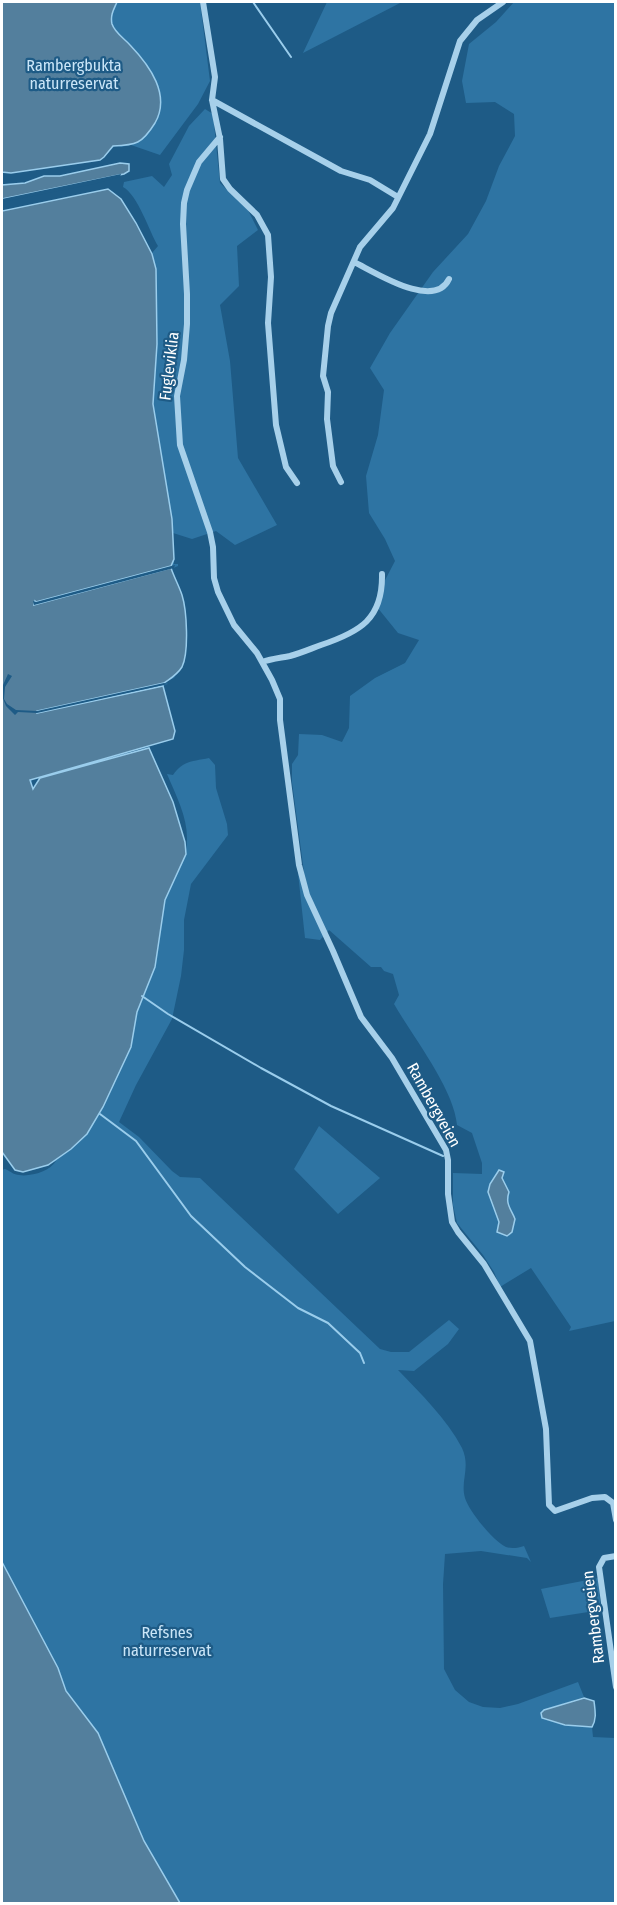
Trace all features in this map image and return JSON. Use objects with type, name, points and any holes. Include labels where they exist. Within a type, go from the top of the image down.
[{"type":"street","points":[[203,2],[215,77],[212,100],[220,137],[224,182],[257,215],[268,235],[271,277],[268,327],[276,424],[286,467],[297,483]]},
{"type":"street","points":[[341,482],[333,466],[327,419],[328,392],[323,376],[329,321],[364,240],[388,214],[434,123],[460,41],[477,20],[503,2]]},
{"type":"street","points":[[212,100],[341,171],[370,180],[398,196]]},
{"type":"street","name":"Fugleviklia","points":[[220,137],[199,162],[189,184],[184,203],[183,224],[188,294],[187,337],[177,406],[182,453],[213,543],[213,574],[218,592],[234,625],[262,662],[276,688],[280,702]]},
{"type":"street","points":[[354,262],[372,273],[416,290],[430,291],[440,288],[449,279]]},
{"type":"street","points":[[262,662],[304,652],[347,636],[359,628],[378,607],[382,594],[382,574]]},
{"type":"street","name":"Rambergveien","points":[[280,702],[280,720],[299,865],[306,895],[361,1017],[392,1058],[446,1150],[450,1213],[454,1226],[484,1264],[513,1316],[529,1338],[546,1429],[549,1505],[555,1511],[592,1498],[605,1497],[613,1503],[615,1520]]},
{"type":"street","name":"Rambergveien","points":[[615,1556],[604,1558],[599,1567],[615,1687]]},
{"type":"green space","name":"Rambergbukta naturreservat","points":[[2,2],[200,2],[210,81],[198,104],[160,155],[131,145],[121,147],[116,145],[100,160],[11,173],[2,172]]},
{"type":"green space","points":[[327,2],[402,2],[303,53]]},
{"type":"green space","points":[[514,2],[615,2],[615,1321],[569,1331],[571,1327],[531,1268],[500,1287],[483,1255],[457,1223],[453,1205],[453,1173],[482,1174],[482,1163],[472,1133],[457,1125],[449,1096],[441,1080],[394,1004],[399,995],[393,974],[384,971],[381,967],[371,967],[329,930],[320,940],[305,938],[298,873],[304,872],[292,782],[292,764],[298,755],[299,734],[322,735],[342,742],[349,728],[350,696],[375,678],[405,663],[419,640],[398,633],[377,607],[382,586],[395,561],[369,513],[366,476],[378,435],[384,390],[370,368],[390,333],[433,272],[468,234],[486,201],[499,166],[515,136],[514,114],[495,102],[466,103],[462,81],[469,44],[496,22]]},
{"type":"green space","name":"Refsnes naturreservat","points":[[205,109],[213,114],[220,183],[248,210],[258,230],[237,246],[239,286],[220,305],[230,361],[238,458],[277,525],[235,545],[216,531],[192,539],[173,533],[174,564],[178,566],[171,569],[182,596],[185,617],[185,650],[182,666],[174,678],[165,682],[168,684],[163,686],[175,731],[173,739],[32,778],[31,788],[76,768],[149,748],[173,802],[186,850],[185,820],[167,774],[173,775],[184,764],[198,760],[209,758],[215,765],[216,788],[228,835],[191,884],[184,920],[181,976],[172,1019],[136,1085],[119,1122],[139,1137],[180,1177],[200,1178],[380,1349],[391,1352],[409,1352],[449,1320],[459,1329],[448,1344],[414,1371],[398,1370],[441,1417],[462,1448],[466,1462],[465,1498],[476,1518],[495,1539],[506,1547],[524,1546],[531,1562],[527,1558],[481,1551],[445,1554],[444,1669],[455,1690],[469,1702],[483,1707],[500,1708],[518,1704],[578,1682],[584,1697],[544,1710],[546,1719],[565,1725],[592,1727],[593,1737],[615,1738],[615,1903],[180,1903],[144,1841],[98,1733],[66,1691],[58,1668],[2,1562],[2,1170],[5,1169],[17,1175],[29,1175],[45,1170],[56,1161],[31,1170],[15,1170],[2,1152],[2,211],[112,191],[130,213],[152,253],[158,246],[134,197],[123,187],[124,182],[152,176],[164,187],[172,175],[169,164],[189,126]]},
{"type":"green space","points":[[319,1126],[380,1178],[338,1214],[294,1169]]},
{"type":"green space","points":[[598,1578],[601,1610],[550,1618],[541,1589]]},
{"type":"shaded area","name":"Rambergbukta naturreservat","points":[[2,2],[117,2],[112,15],[113,27],[145,62],[156,81],[159,92],[161,102],[159,112],[155,123],[146,135],[133,144],[113,146],[100,160],[11,173],[2,172]]},
{"type":"shaded area","points":[[120,163],[129,164],[129,171],[124,174],[2,199],[2,185],[25,183],[44,176],[60,176]]},
{"type":"shaded area","points":[[108,189],[121,199],[136,223],[152,254],[156,269],[157,344],[153,404],[172,519],[174,559],[171,566],[35,601],[34,605],[171,568],[184,602],[186,652],[182,667],[164,683],[37,711],[37,713],[163,686],[175,731],[173,739],[30,780],[33,789],[40,778],[149,748],[173,802],[185,842],[186,854],[165,900],[155,967],[137,1012],[131,1047],[103,1107],[87,1134],[71,1149],[48,1165],[23,1172],[15,1170],[2,1152],[2,211]]},
{"type":"shaded area","points":[[499,1170],[504,1172],[502,1178],[509,1192],[508,1203],[515,1219],[512,1232],[507,1236],[497,1232],[499,1222],[488,1192]]},
{"type":"shaded area","points":[[2,1562],[58,1668],[66,1691],[98,1733],[144,1841],[180,1903],[2,1903]]},
{"type":"shaded area","points":[[584,1698],[594,1701],[595,1718],[592,1727],[565,1725],[542,1718],[541,1713],[544,1710]]},
{"type":"pier","points":[[121,174],[120,177],[94,184],[2,202],[2,199]]},
{"type":"pier","points":[[175,565],[174,568],[34,605],[33,601]]},
{"type":"pier","points":[[8,674],[12,676],[5,687],[4,699],[16,710],[37,711],[168,684],[37,713],[18,712],[15,715],[6,706],[2,696],[3,685]]},
{"type":"waterway","points":[[253,2],[291,57]]},
{"type":"waterway","points":[[142,996],[168,1014],[331,1106],[443,1156]]},
{"type":"waterway","points":[[100,1114],[136,1141],[191,1216],[245,1267],[298,1308],[328,1323],[360,1353],[364,1363]]}]
